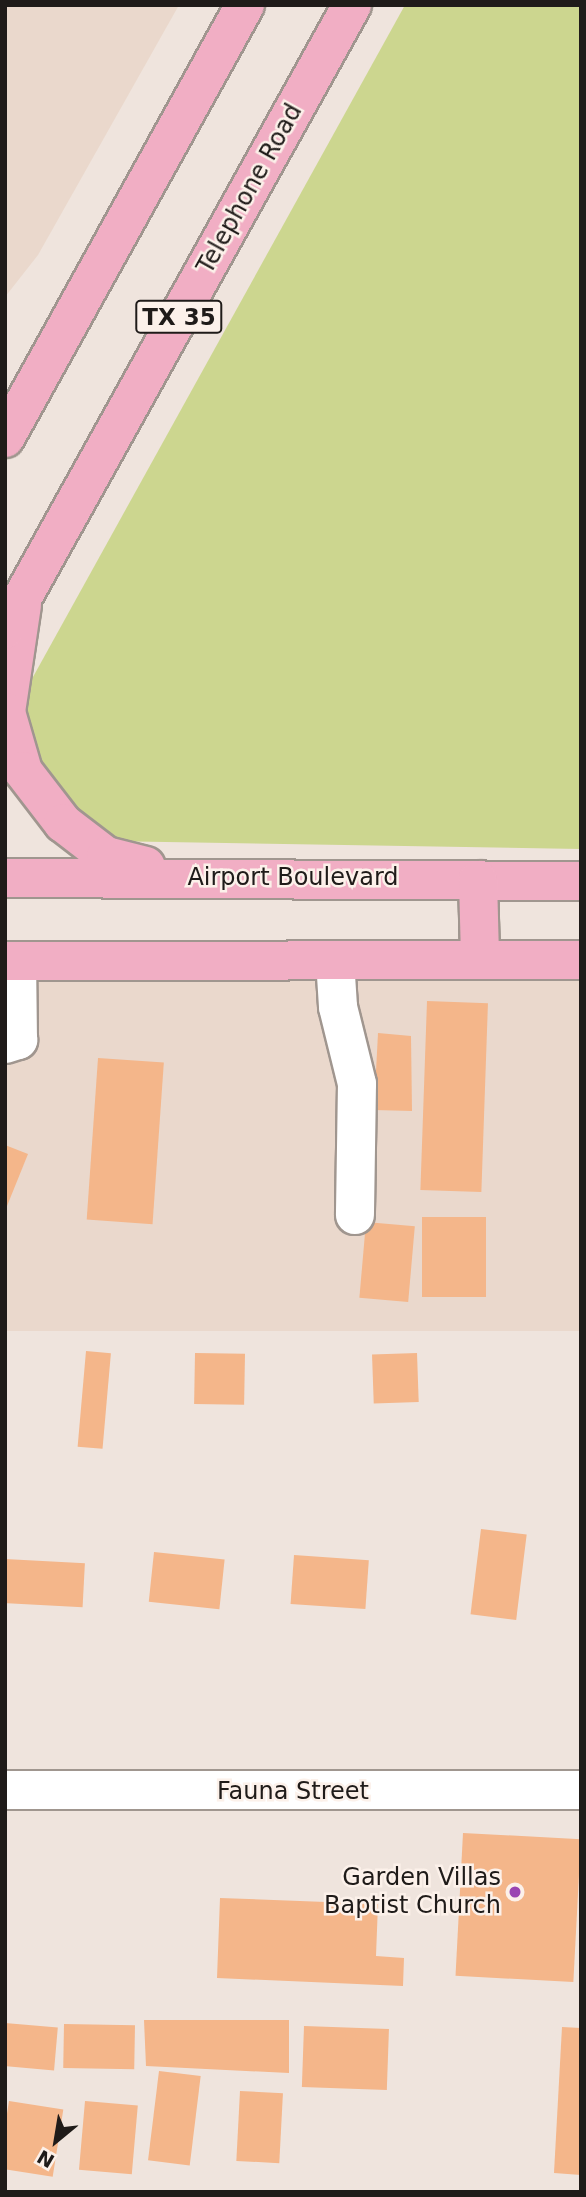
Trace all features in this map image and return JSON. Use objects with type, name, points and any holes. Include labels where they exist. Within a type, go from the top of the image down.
[{"type":"main road","points":[[5,438],[246,5]]},
{"type":"main road","name":"Telephone Road","points":[[5,629],[352,5]]},
{"type":"main road","points":[[25,594],[6,712],[23,771],[63,823],[106,856],[196,877]]},
{"type":"main road","name":"Airport Boulevard","points":[[5,878],[581,881]]},
{"type":"main road","points":[[478,880],[480,959]]},
{"type":"main road","points":[[11,961],[581,960]]},
{"type":"street","points":[[335,960],[338,1007],[357,1084],[355,1215]]},
{"type":"street","points":[[5,1044],[18,1040],[11,961]]},
{"type":"street","name":"Fauna Street","points":[[5,1790],[581,1790]]},
{"type":"shaded area","points":[[5,5],[179,5],[38,255],[5,297]]},
{"type":"shaded area","points":[[5,961],[581,961],[581,1331],[5,1331]]},
{"type":"green space","points":[[405,5],[581,5],[581,849],[105,841],[34,763],[23,695]]},
{"type":"building","points":[[427,1001],[488,1003],[481,1192],[420,1190]]},
{"type":"building","points":[[378,1033],[411,1036],[412,1111],[374,1110]]},
{"type":"building","points":[[98,1058],[164,1063],[153,1224],[87,1220]]},
{"type":"building","points":[[5,1145],[28,1154],[5,1211]]},
{"type":"building","points":[[422,1217],[486,1217],[486,1297],[422,1297]]},
{"type":"building","points":[[366,1222],[415,1226],[408,1302],[359,1298]]},
{"type":"building","points":[[86,1351],[111,1353],[103,1449],[78,1447]]},
{"type":"building","points":[[195,1353],[245,1354],[244,1405],[194,1404]]},
{"type":"building","points":[[417,1353],[419,1402],[374,1404],[372,1355]]},
{"type":"building","points":[[481,1529],[527,1535],[516,1620],[471,1614]]},
{"type":"building","points":[[154,1552],[225,1559],[219,1609],[149,1602]]},
{"type":"building","points":[[294,1555],[369,1560],[365,1609],[291,1604]]},
{"type":"building","points":[[5,1559],[85,1563],[83,1607],[5,1603]]},
{"type":"building","points":[[463,1833],[581,1839],[573,1982],[456,1976]]},
{"type":"building","points":[[220,1898],[378,1904],[376,1956],[404,1958],[403,1986],[217,1978]]},
{"type":"building","points":[[144,2020],[289,2020],[289,2073],[146,2066]]},
{"type":"building","points":[[5,2023],[58,2028],[54,2070],[5,2066]]},
{"type":"building","points":[[64,2024],[135,2025],[134,2069],[63,2068]]},
{"type":"building","points":[[304,2026],[389,2029],[387,2090],[302,2087]]},
{"type":"building","points":[[562,2027],[581,2028],[581,2175],[554,2173]]},
{"type":"building","points":[[159,2071],[201,2076],[190,2165],[148,2160]]},
{"type":"building","points":[[240,2091],[283,2093],[279,2163],[236,2161]]},
{"type":"building","points":[[9,2101],[63,2110],[53,2177],[5,2169],[5,2126]]},
{"type":"building","points":[[85,2101],[138,2106],[132,2174],[79,2170]]},
{"type":"place","name":"Garden Villas Baptist Church","points":[[515,1892]]}]
